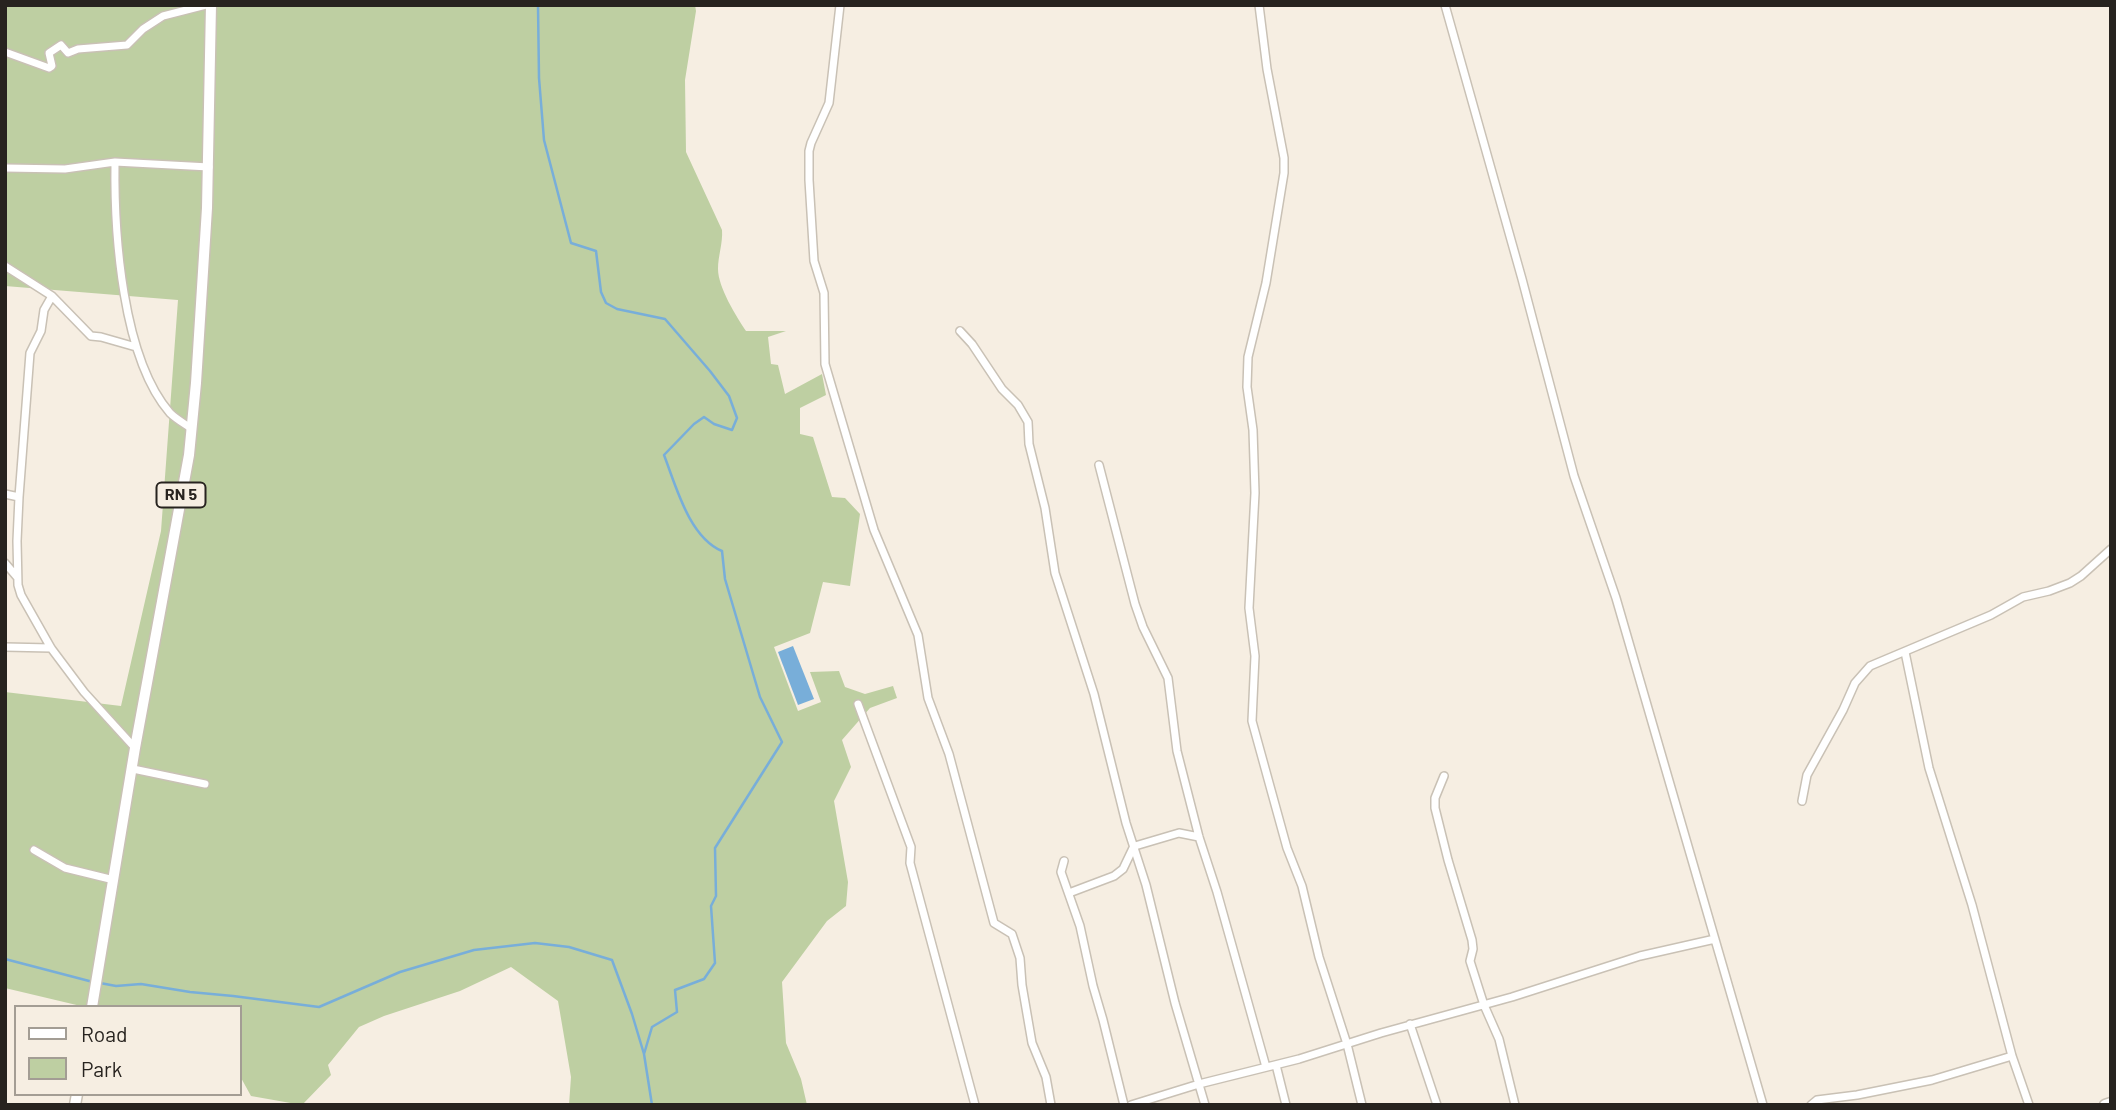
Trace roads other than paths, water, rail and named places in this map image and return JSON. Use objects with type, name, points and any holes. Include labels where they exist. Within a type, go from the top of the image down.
[{"type":"main road","name":"RN 5","points":[[92,1005],[192,429],[209,167],[209,5]]},
{"type":"main road","points":[[2105,1105],[2111,1103]]},
{"type":"street","points":[[5,52],[49,68],[52,66],[49,53],[61,45],[68,53],[78,49],[127,45],[143,29],[163,16],[209,5]]},
{"type":"street","points":[[840,5],[829,103],[809,151],[814,261],[823,288],[826,369],[874,530],[918,635],[928,698],[949,754],[994,923],[1012,934],[1020,958],[1032,1043],[1045,1074],[1051,1105]]},
{"type":"street","points":[[1259,5],[1267,69],[1284,158],[1284,173],[1266,283],[1248,357],[1247,387],[1253,430],[1255,493],[1249,608],[1255,656],[1252,721],[1287,848],[1302,886],[1319,957],[1347,1044],[1362,1105]]},
{"type":"street","points":[[1445,5],[1574,476],[1616,598],[1763,1105]]},
{"type":"street","points":[[116,162],[114,201],[117,244],[136,348],[162,400],[171,413],[192,429]]},
{"type":"street","points":[[5,168],[65,169],[116,162],[209,167]]},
{"type":"street","points":[[5,266],[52,296],[91,336],[136,348]]},
{"type":"street","points":[[52,296],[44,310],[41,331],[30,353],[19,497],[18,578],[22,595],[51,648],[84,692],[135,748]]},
{"type":"street","points":[[960,331],[1002,389],[1018,405],[1028,422],[1029,444],[1045,508],[1055,573],[1094,694],[1126,823],[1146,885],[1175,1003],[1205,1105]]},
{"type":"street","points":[[1100,465],[1135,604],[1143,627],[1168,676],[1177,751],[1266,1067]]},
{"type":"street","points":[[5,494],[19,497]]},
{"type":"street","points":[[1802,801],[1807,775],[1855,683],[1874,663],[1995,613],[2023,597],[2049,591],[2077,579],[2111,549]]},
{"type":"street","points":[[5,563],[18,578]]},
{"type":"street","points":[[5,647],[51,648]]},
{"type":"street","points":[[1905,652],[1929,768],[1972,905],[2012,1056],[2029,1105]]},
{"type":"street","points":[[858,704],[911,847],[910,863],[975,1105]]},
{"type":"street","points":[[133,769],[205,784]]},
{"type":"street","points":[[1444,776],[1435,808],[1472,940],[1470,961],[1484,1005],[1499,1039],[1515,1105]]},
{"type":"street","points":[[1069,893],[1114,876],[1124,869],[1135,846],[1179,833],[1199,836]]},
{"type":"street","points":[[34,850],[65,868],[114,880]]},
{"type":"street","points":[[1064,861],[1060,869],[1080,926],[1124,1105]]},
{"type":"street","points":[[1131,1105],[1484,1005],[1640,956],[1715,939]]},
{"type":"street","points":[[1410,1024],[1437,1105]]},
{"type":"street","points":[[1811,1105],[1817,1100],[1928,1081],[2012,1056]]},
{"type":"street","points":[[1276,1065],[1286,1105]]},
{"type":"water","points":[[793,646],[814,699],[798,705],[778,652]]},
{"type":"waterway","points":[[538,5],[539,78],[544,140],[571,243],[596,251],[601,292],[606,303],[617,309],[665,319],[729,396],[737,418],[732,430],[714,424],[704,417],[664,455],[692,523],[711,544],[722,551],[725,579],[760,697],[782,742],[715,848],[716,896],[711,906],[715,963],[704,979],[675,990],[677,1012],[652,1027],[644,1054],[652,1105]]},
{"type":"waterway","points":[[100,983],[116,986],[141,984],[319,1007],[400,972],[474,950],[535,943],[569,947],[612,960],[644,1054]]},
{"type":"waterway","points":[[5,959],[93,982]]}]
